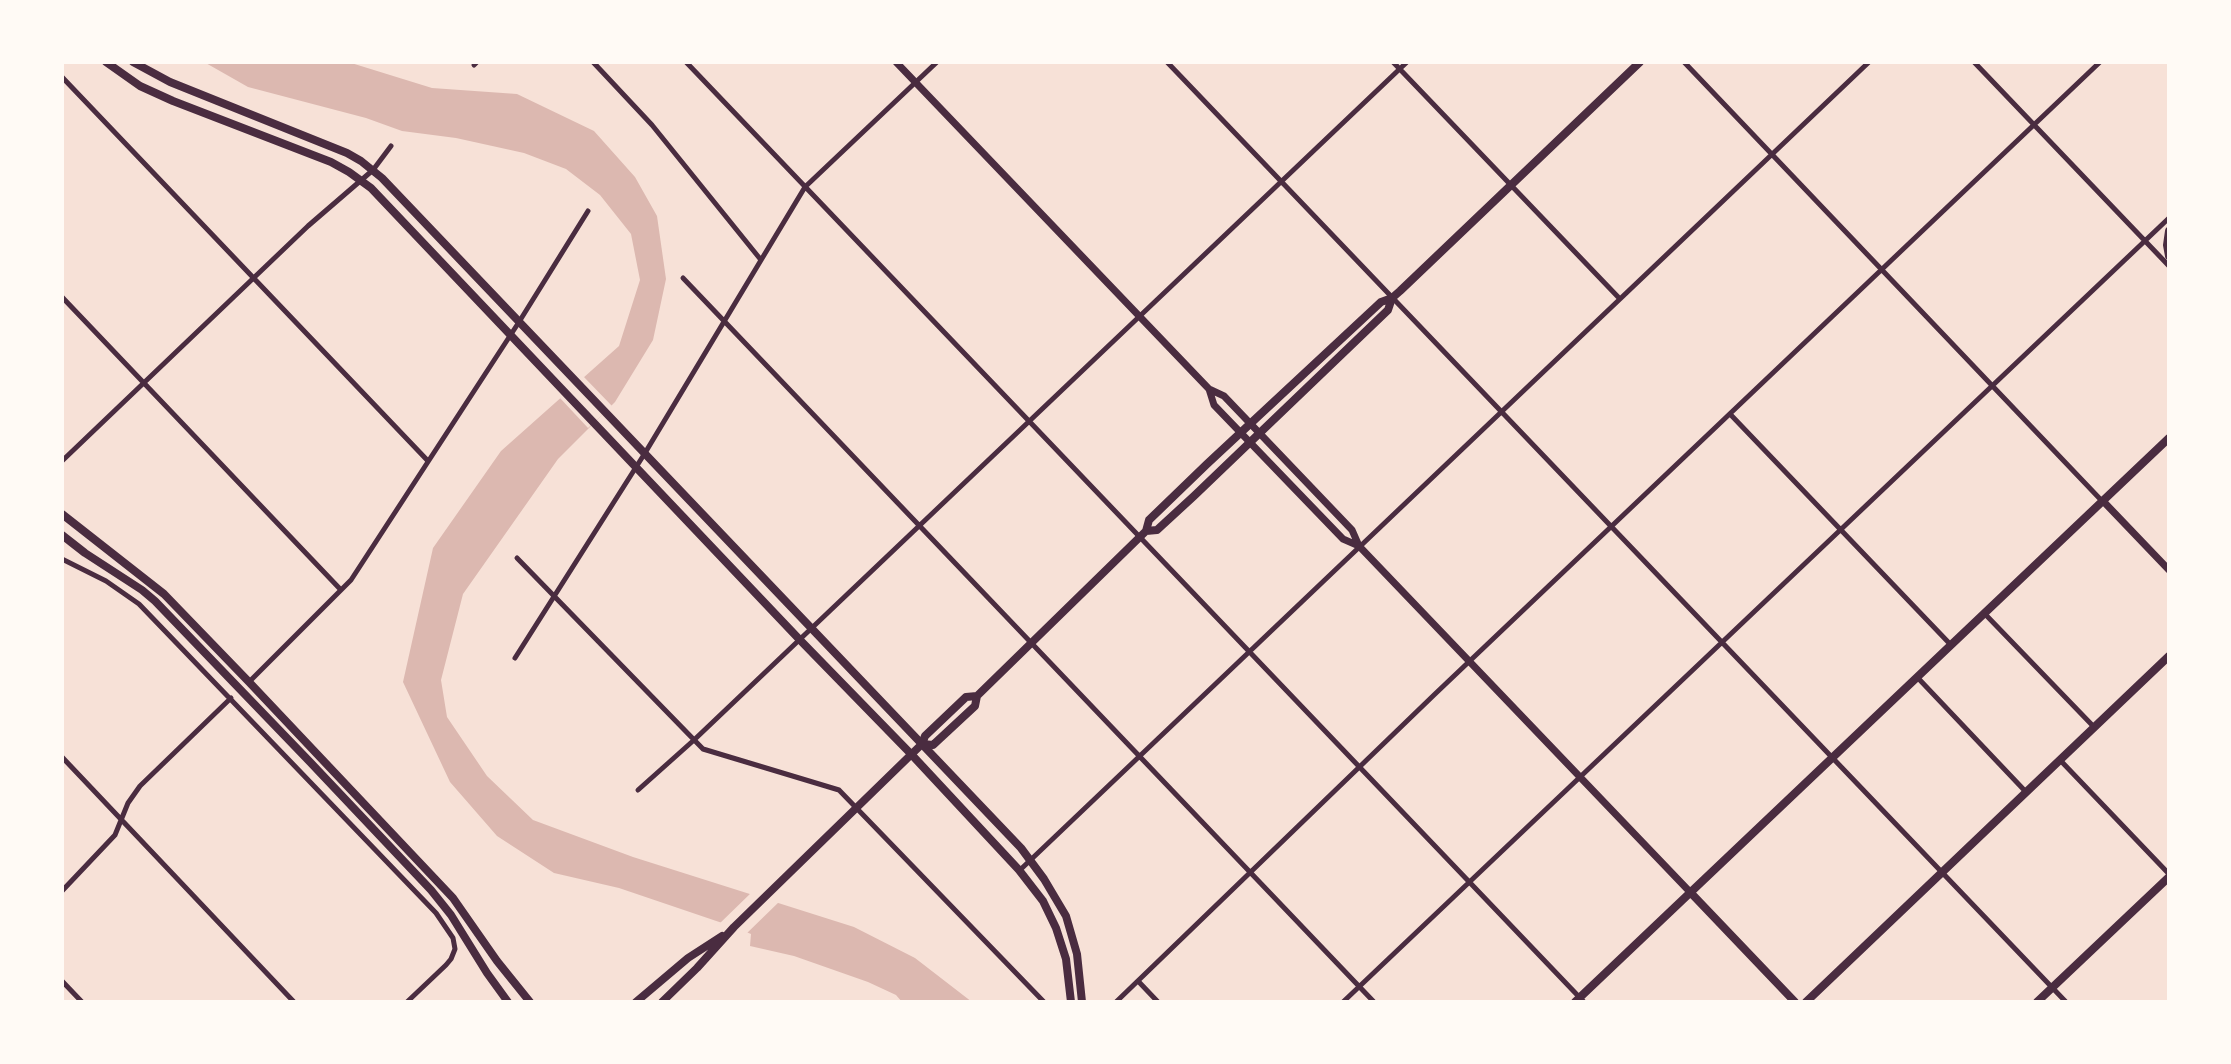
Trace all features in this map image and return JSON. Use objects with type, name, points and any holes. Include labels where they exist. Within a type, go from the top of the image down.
[{"type":"main road","points":[[106,62],[140,86],[331,162],[371,188],[1019,870],[1043,901],[1056,928],[1066,959],[1071,1002]]},
{"type":"main road","points":[[133,62],[170,82],[347,153],[373,170],[1030,860],[1055,896],[1074,936],[1082,1002]]},
{"type":"main road","points":[[662,1002],[911,754],[922,744],[933,745],[975,706],[977,696],[1143,534],[1149,520],[1240,432],[1381,302],[1392,298],[1640,62]]},
{"type":"main road","points":[[2169,231],[2169,256]]},
{"type":"main road","points":[[1143,534],[1157,530],[1260,433],[1388,310],[1392,298]]},
{"type":"main road","points":[[1579,1000],[2169,438]]},
{"type":"main road","points":[[62,514],[164,594],[249,682],[453,898],[530,1002]]},
{"type":"main road","points":[[62,535],[155,601],[300,752],[431,890],[508,1002]]},
{"type":"main road","points":[[1806,1002],[2169,656]]},
{"type":"main road","points":[[2037,1002],[2169,876]]},
{"type":"main road","points":[[1690,892],[1795,1002]]},
{"type":"main road","points":[[636,1002],[688,958],[730,931]]},
{"type":"street","points":[[593,62],[652,125],[761,260]]},
{"type":"street","points":[[686,62],[1029,421],[1143,534],[1249,651],[1579,1000]]},
{"type":"street","points":[[896,62],[1209,389],[1224,396],[1260,433],[1352,530],[1359,546],[1690,892]]},
{"type":"street","points":[[515,658],[645,453],[805,187],[937,62]]},
{"type":"street","points":[[1167,62],[2066,1002]]},
{"type":"street","points":[[1393,62],[1620,299]]},
{"type":"street","points":[[638,790],[1407,62]]},
{"type":"street","points":[[1684,62],[2169,570]]},
{"type":"street","points":[[1019,870],[1869,62]]},
{"type":"street","points":[[1974,62],[2169,266]]},
{"type":"street","points":[[1116,1002],[1249,871],[2100,62]]},
{"type":"street","points":[[62,77],[428,461]]},
{"type":"street","points":[[62,461],[308,226],[373,170],[391,146]]},
{"type":"street","points":[[249,682],[351,580],[588,211]]},
{"type":"street","points":[[1343,1002],[2169,218]]},
{"type":"street","points":[[683,278],[1374,1002]]},
{"type":"street","points":[[62,297],[341,590]]},
{"type":"street","points":[[1209,389],[1214,405],[1343,539],[1359,546]]},
{"type":"street","points":[[1730,414],[1950,644]]},
{"type":"street","points":[[517,558],[703,749],[839,790],[1044,1002]]},
{"type":"street","points":[[62,559],[106,581],[139,604],[436,913],[453,938],[455,949],[451,959],[407,1002]]},
{"type":"street","points":[[1984,612],[2094,728]]},
{"type":"street","points":[[1916,677],[2026,792]]},
{"type":"street","points":[[62,891],[115,835],[128,803],[140,786],[231,698]]},
{"type":"street","points":[[62,757],[294,1002]]},
{"type":"street","points":[[2060,760],[2169,876]]},
{"type":"street","points":[[62,981],[82,1002]]},
{"type":"street","points":[[1138,981],[1158,1002]]},
{"type":"shaded area","points":[[204,62],[348,62],[432,88],[517,94],[594,131],[635,177],[657,216],[666,279],[653,340],[615,402],[558,459],[463,594],[441,680],[447,717],[487,776],[533,820],[633,857],[854,927],[915,958],[972,1002],[902,1002],[896,995],[868,982],[794,956],[750,946],[751,934],[734,927],[619,888],[554,873],[497,836],[450,782],[403,682],[433,548],[501,451],[619,346],[640,280],[631,234],[600,195],[566,169],[524,153],[456,138],[402,131],[366,118],[248,87]]},
{"type":"pier","points":[[583,376],[612,406],[588,428],[560,398]]},
{"type":"pier","points":[[753,891],[781,900],[744,936],[717,926]]}]
